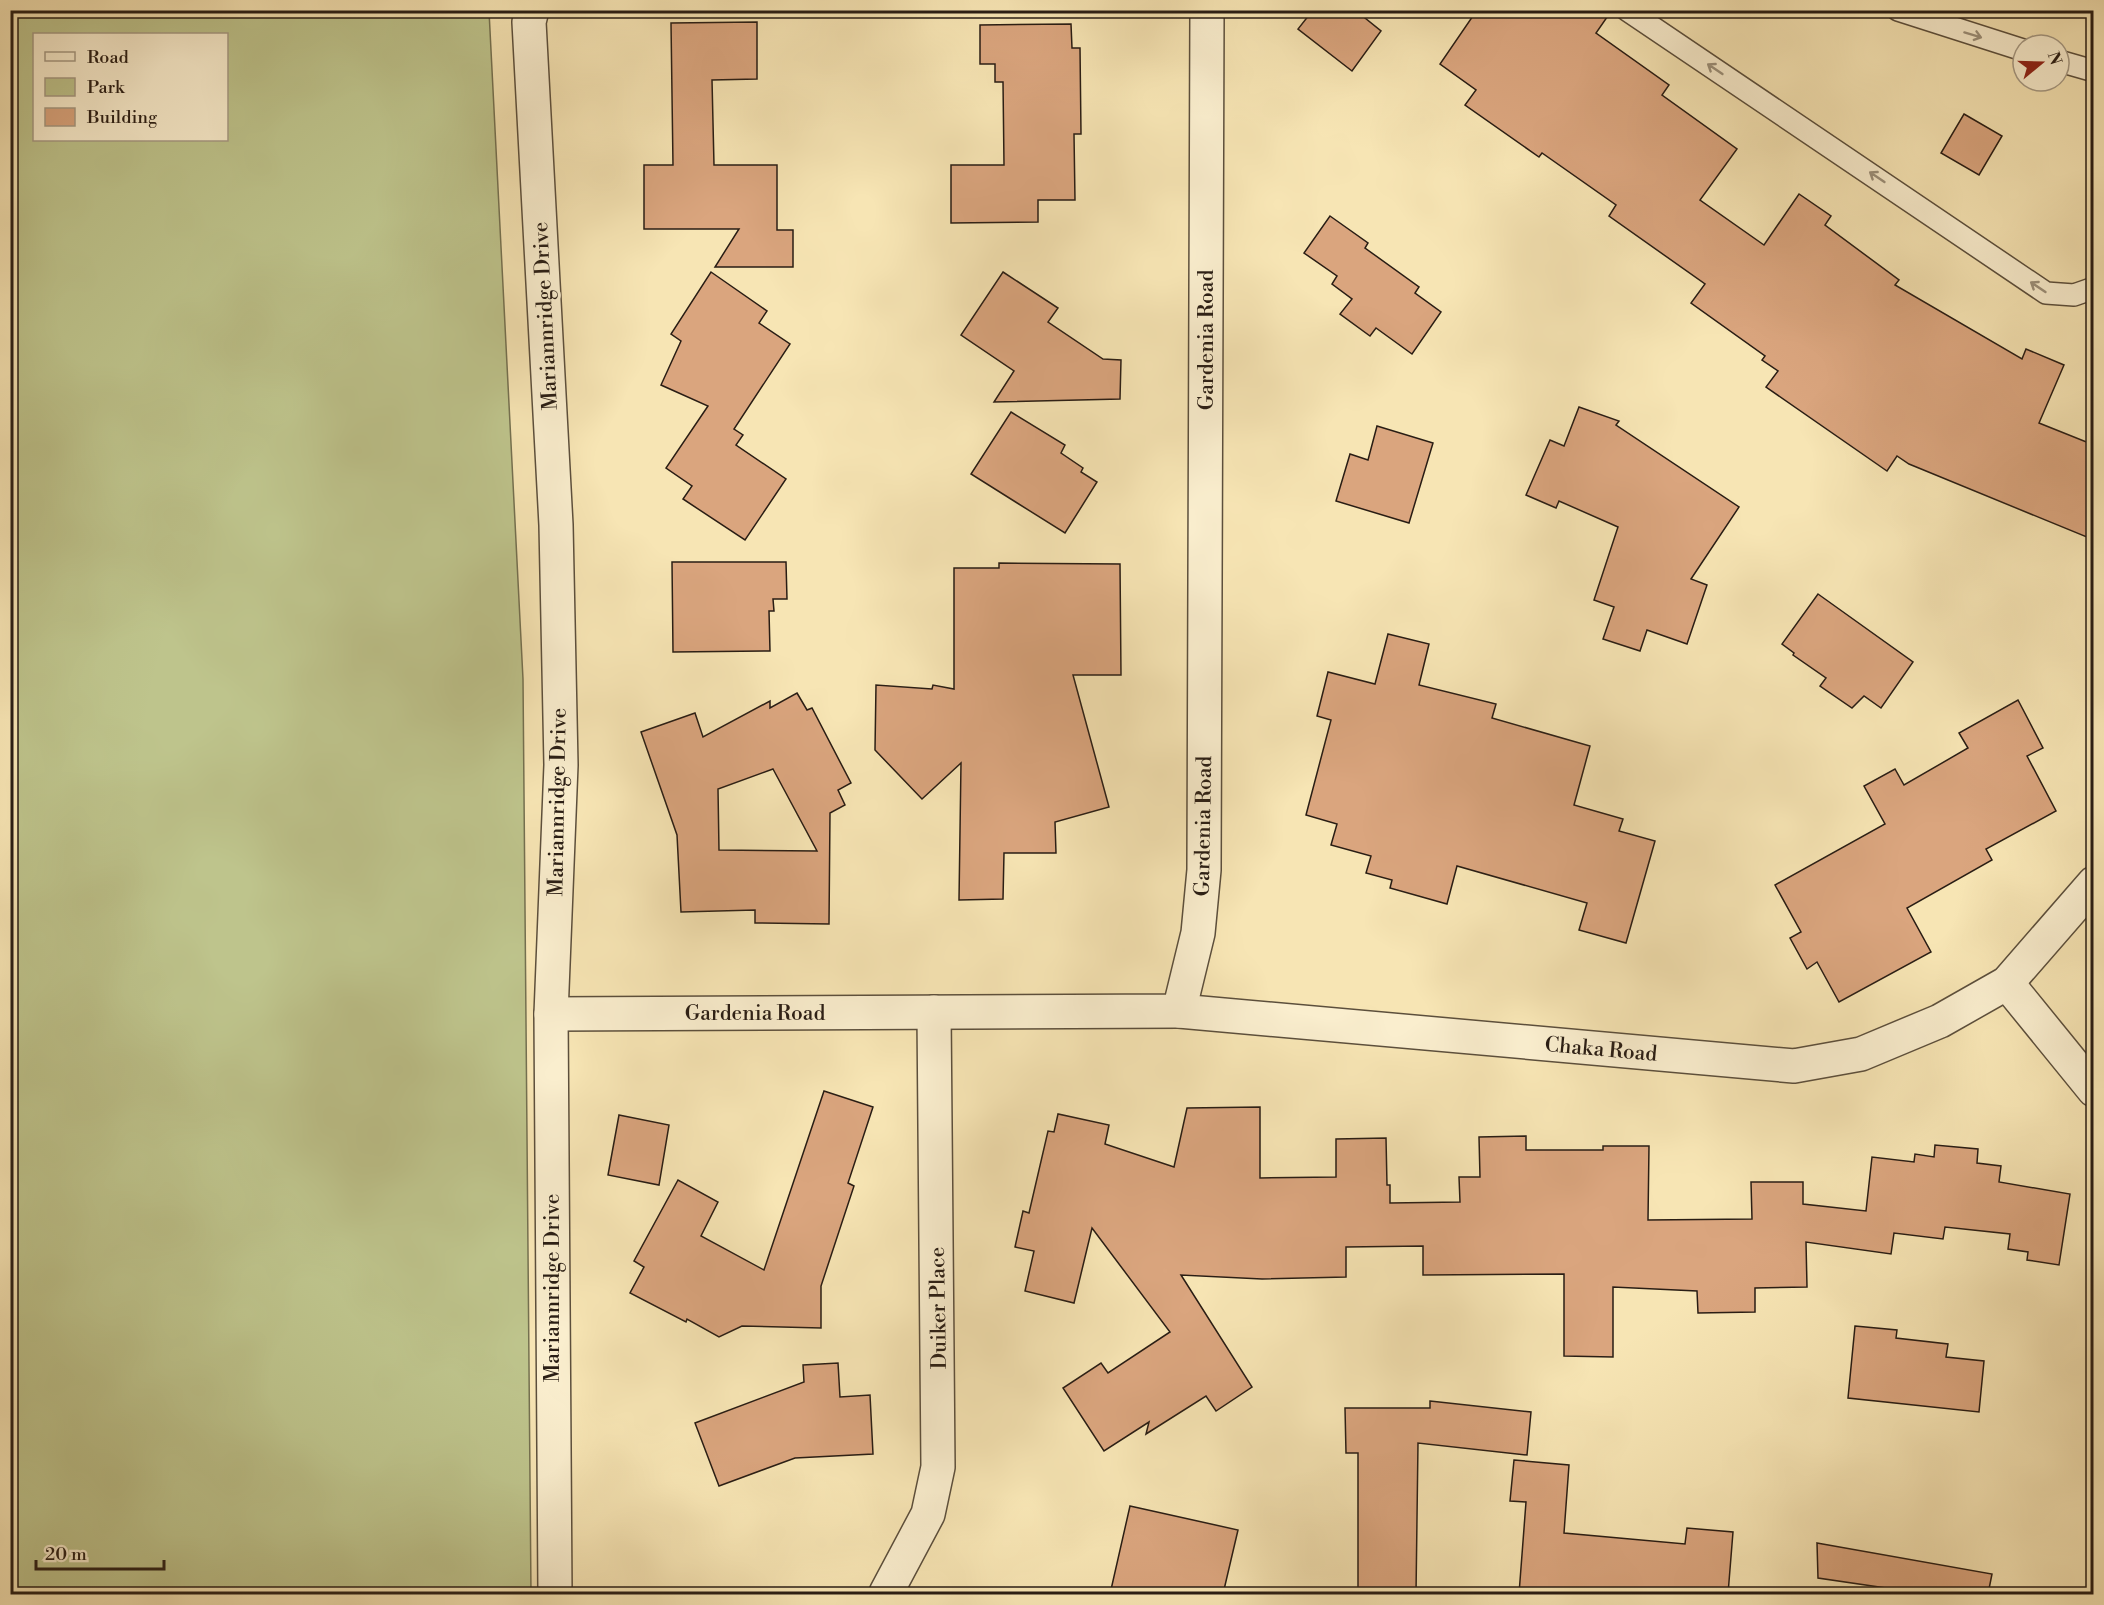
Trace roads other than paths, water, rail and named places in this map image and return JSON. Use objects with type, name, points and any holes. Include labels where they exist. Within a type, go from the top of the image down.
[{"type":"street","name":"Mariannridge Drive","points":[[532,10],[529,22],[556,525],[561,765],[551,1014],[555,1594]]},
{"type":"street","name":"Gardenia Road","points":[[551,1014],[1179,1011],[1198,933],[1204,870],[1207,10]]},
{"type":"street","name":"Chaka Road","points":[[1179,1011],[1794,1066],[1861,1054],[1940,1021],[2007,983],[2094,883]]},
{"type":"street","points":[[2007,983],[2094,1090]]},
{"type":"street","name":"Duiker Place","points":[[886,1593],[928,1514],[938,1467],[934,1012]]},
{"type":"lane","points":[[1627,10],[2046,293],[2074,295],[2094,288]]},
{"type":"lane","points":[[1898,10],[2011,46]]},
{"type":"lane","points":[[2071,64],[2094,71]]}]
